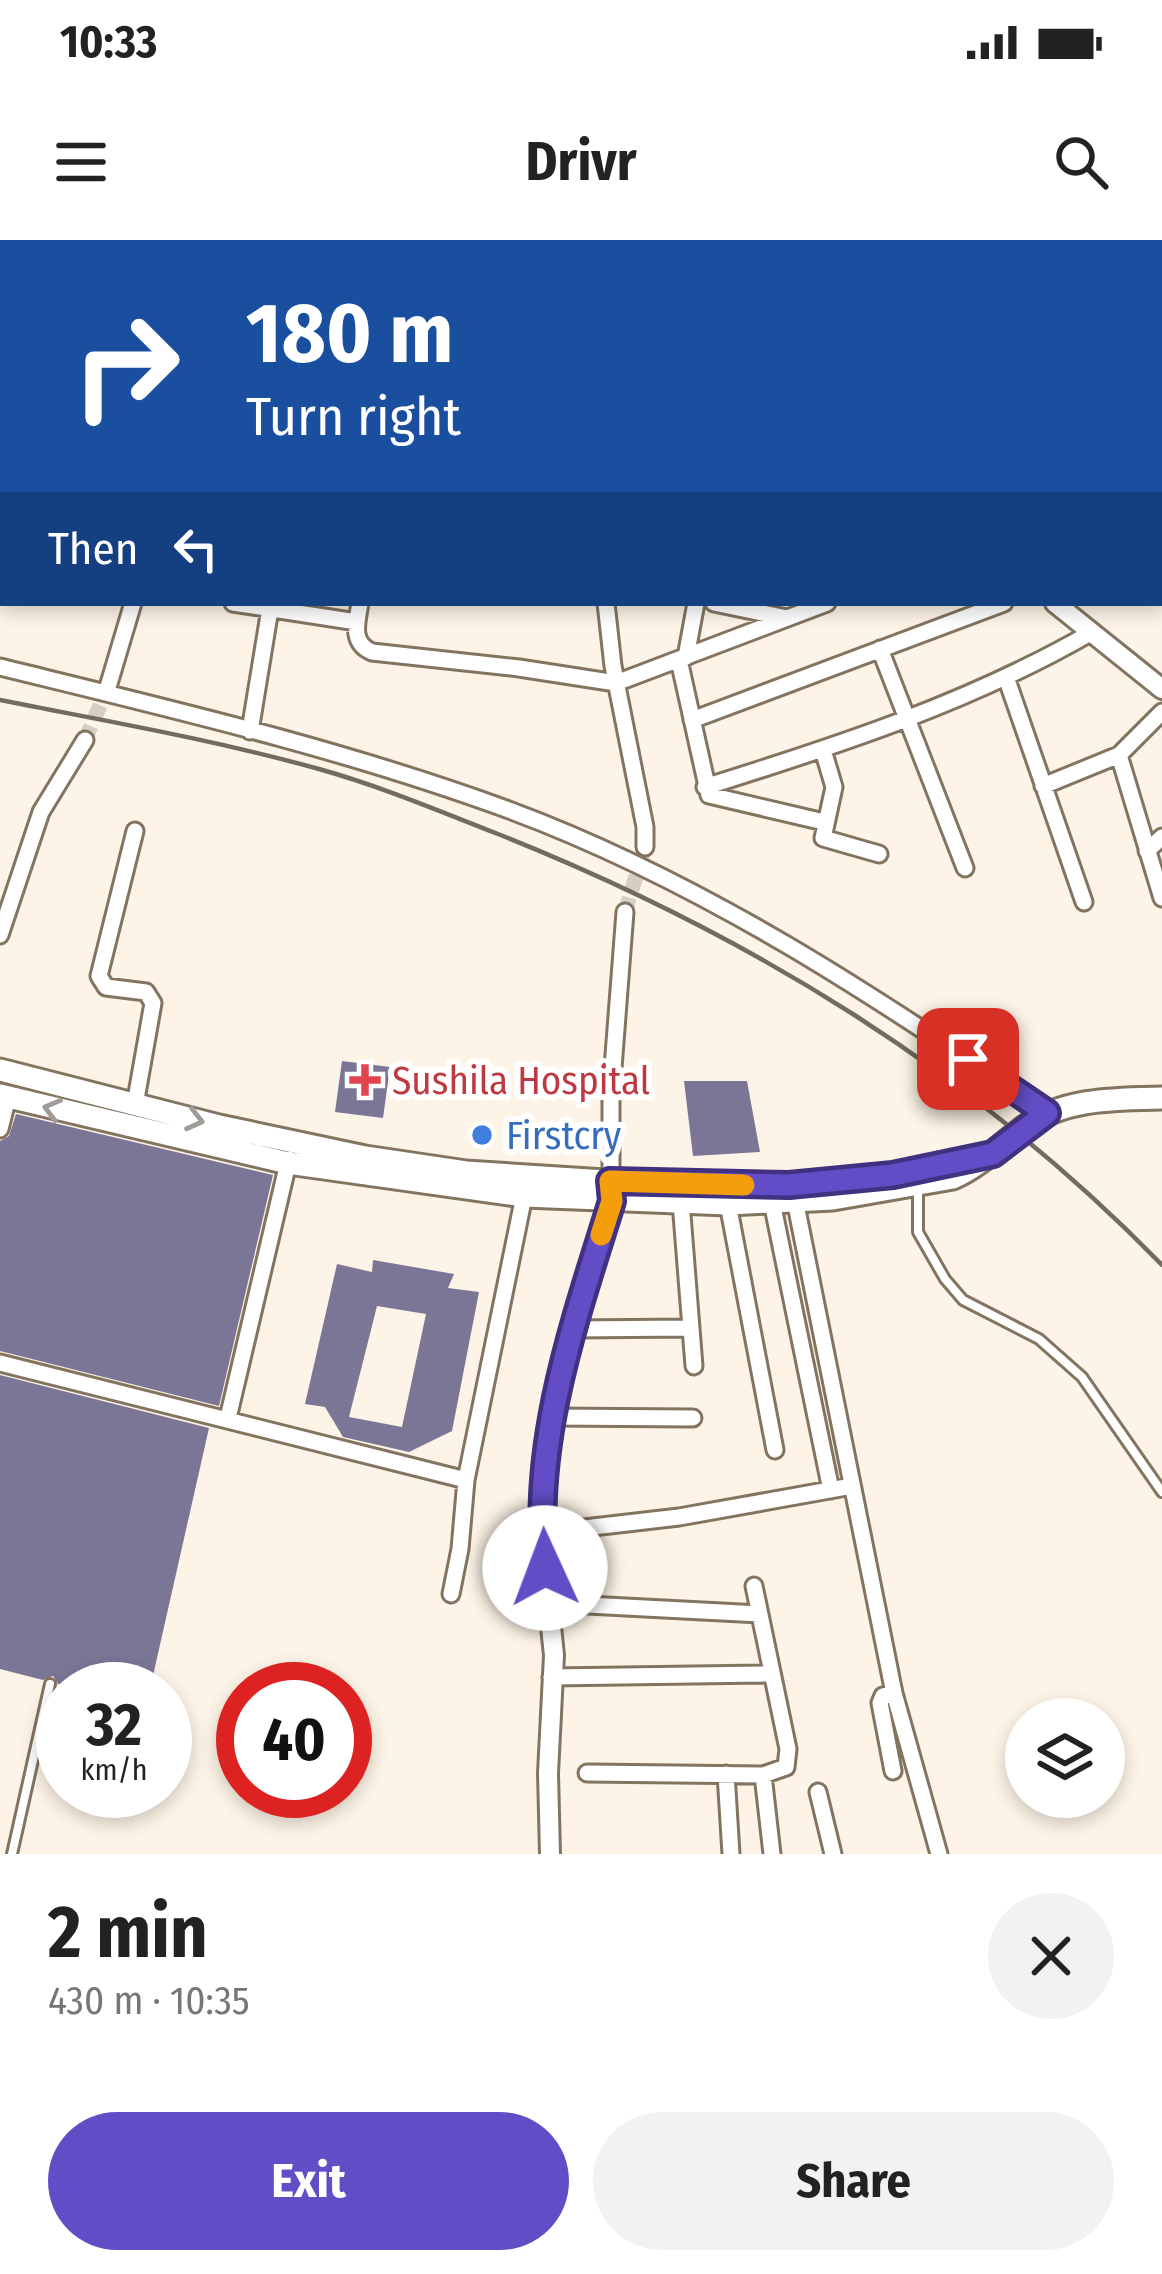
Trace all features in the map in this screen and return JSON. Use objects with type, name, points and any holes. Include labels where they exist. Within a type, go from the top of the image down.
[{"type":"main road","points":[[0,1070],[291,1152],[680,1202],[728,1204],[952,1178],[1047,1113],[1081,1102],[1162,1098]]},
{"type":"main road","points":[[4,1096],[524,1196],[611,1191],[787,1196],[993,1154]]},
{"type":"street","points":[[108,687],[132,606]]},
{"type":"street","points":[[252,606],[357,622]]},
{"type":"street","points":[[360,606],[360,645],[372,652],[616,683],[820,606]]},
{"type":"street","points":[[606,606],[645,847]]},
{"type":"street","points":[[695,606],[682,659],[706,788],[717,800],[824,822]]},
{"type":"street","points":[[728,606],[789,619]]},
{"type":"street","points":[[692,720],[998,606]]},
{"type":"street","points":[[1059,606],[1162,689]]},
{"type":"street","points":[[250,731],[270,609]]},
{"type":"street","points":[[706,788],[823,750],[1007,680],[1092,632]]},
{"type":"street","points":[[880,649],[965,868]]},
{"type":"street","points":[[0,668],[350,756],[510,811],[646,870],[854,983],[1047,1113]]},
{"type":"street","points":[[1007,680],[1084,902]]},
{"type":"street","points":[[1043,786],[1119,755],[1162,712]]},
{"type":"street","points":[[0,935],[41,812],[86,740]]},
{"type":"street","points":[[823,750],[834,787],[823,838],[878,854]]},
{"type":"street","points":[[1119,755],[1162,898]]},
{"type":"street","points":[[135,831],[99,976],[106,987],[146,992],[153,1003],[135,1105]]},
{"type":"street","points":[[1147,851],[1162,837]]},
{"type":"street","points":[[550,1854],[554,1655],[541,1533],[551,1417],[611,1191],[611,1094],[625,911]]},
{"type":"street","points":[[0,1129],[4,1096]]},
{"type":"street","points":[[228,1418],[291,1152]]},
{"type":"street","points":[[451,1594],[466,1480],[524,1196]]},
{"type":"street","points":[[787,1196],[894,1694],[939,1854]]},
{"type":"street","points":[[787,1196],[831,1490]]},
{"type":"street","points":[[680,1202],[694,1366]]},
{"type":"street","points":[[728,1204],[775,1450]]},
{"type":"street","points":[[572,1329],[689,1328]]},
{"type":"street","points":[[0,1363],[466,1480]]},
{"type":"street","points":[[551,1417],[693,1418]]},
{"type":"street","points":[[541,1533],[679,1517],[852,1486]]},
{"type":"street","points":[[587,1773],[763,1775],[780,1772],[789,1762],[754,1586]]},
{"type":"street","points":[[549,1603],[760,1614]]},
{"type":"street","points":[[551,1677],[770,1674]]},
{"type":"street","points":[[893,1771],[880,1703],[883,1696],[894,1694]]},
{"type":"street","points":[[726,1774],[731,1854]]},
{"type":"street","points":[[763,1775],[772,1854]]},
{"type":"street","points":[[818,1792],[832,1854]]},
{"type":"lane","points":[[918,1185],[918,1232],[945,1279],[963,1300],[1039,1339],[1082,1377],[1162,1492]]},
{"type":"lane","points":[[12,1854],[36,1747]]},
{"type":"building","points":[[342,1061],[390,1067],[383,1118],[335,1112]]},
{"type":"building","points":[[684,1081],[747,1081],[760,1152],[693,1156]]},
{"type":"building","points":[[16,1114],[273,1175],[219,1406],[0,1351],[0,1141],[9,1136]]},
{"type":"building","points":[[373,1260],[454,1274],[448,1288],[479,1292],[452,1431],[409,1452],[343,1437],[325,1407],[305,1404],[337,1264],[372,1272]],"holes":[[[377,1306],[426,1314],[402,1427],[349,1417]]]},
{"type":"building","points":[[0,1375],[209,1428],[156,1662],[36,1662],[36,1678],[0,1669]]},
{"type":"tunnel","points":[[85,740],[108,687]]},
{"type":"tunnel","points":[[625,912],[645,847]]},
{"type":"railway","points":[[0,700],[200,740],[342,776],[498,834],[681,916],[769,963],[935,1070],[1090,1195],[1162,1265]]},
{"type":"slow traffic","points":[[601,1235],[612,1201],[610,1181],[744,1185]]},
{"type":"place","name":"Sushila Hospital","points":[[365,1080]]},
{"type":"place","name":"Firstcry","points":[[482,1135]]},
{"type":"route","points":[[545,1568],[541,1533],[551,1417],[572,1329],[612,1201],[610,1181],[845,1182],[993,1154],[1047,1113],[968,1059]]}]
